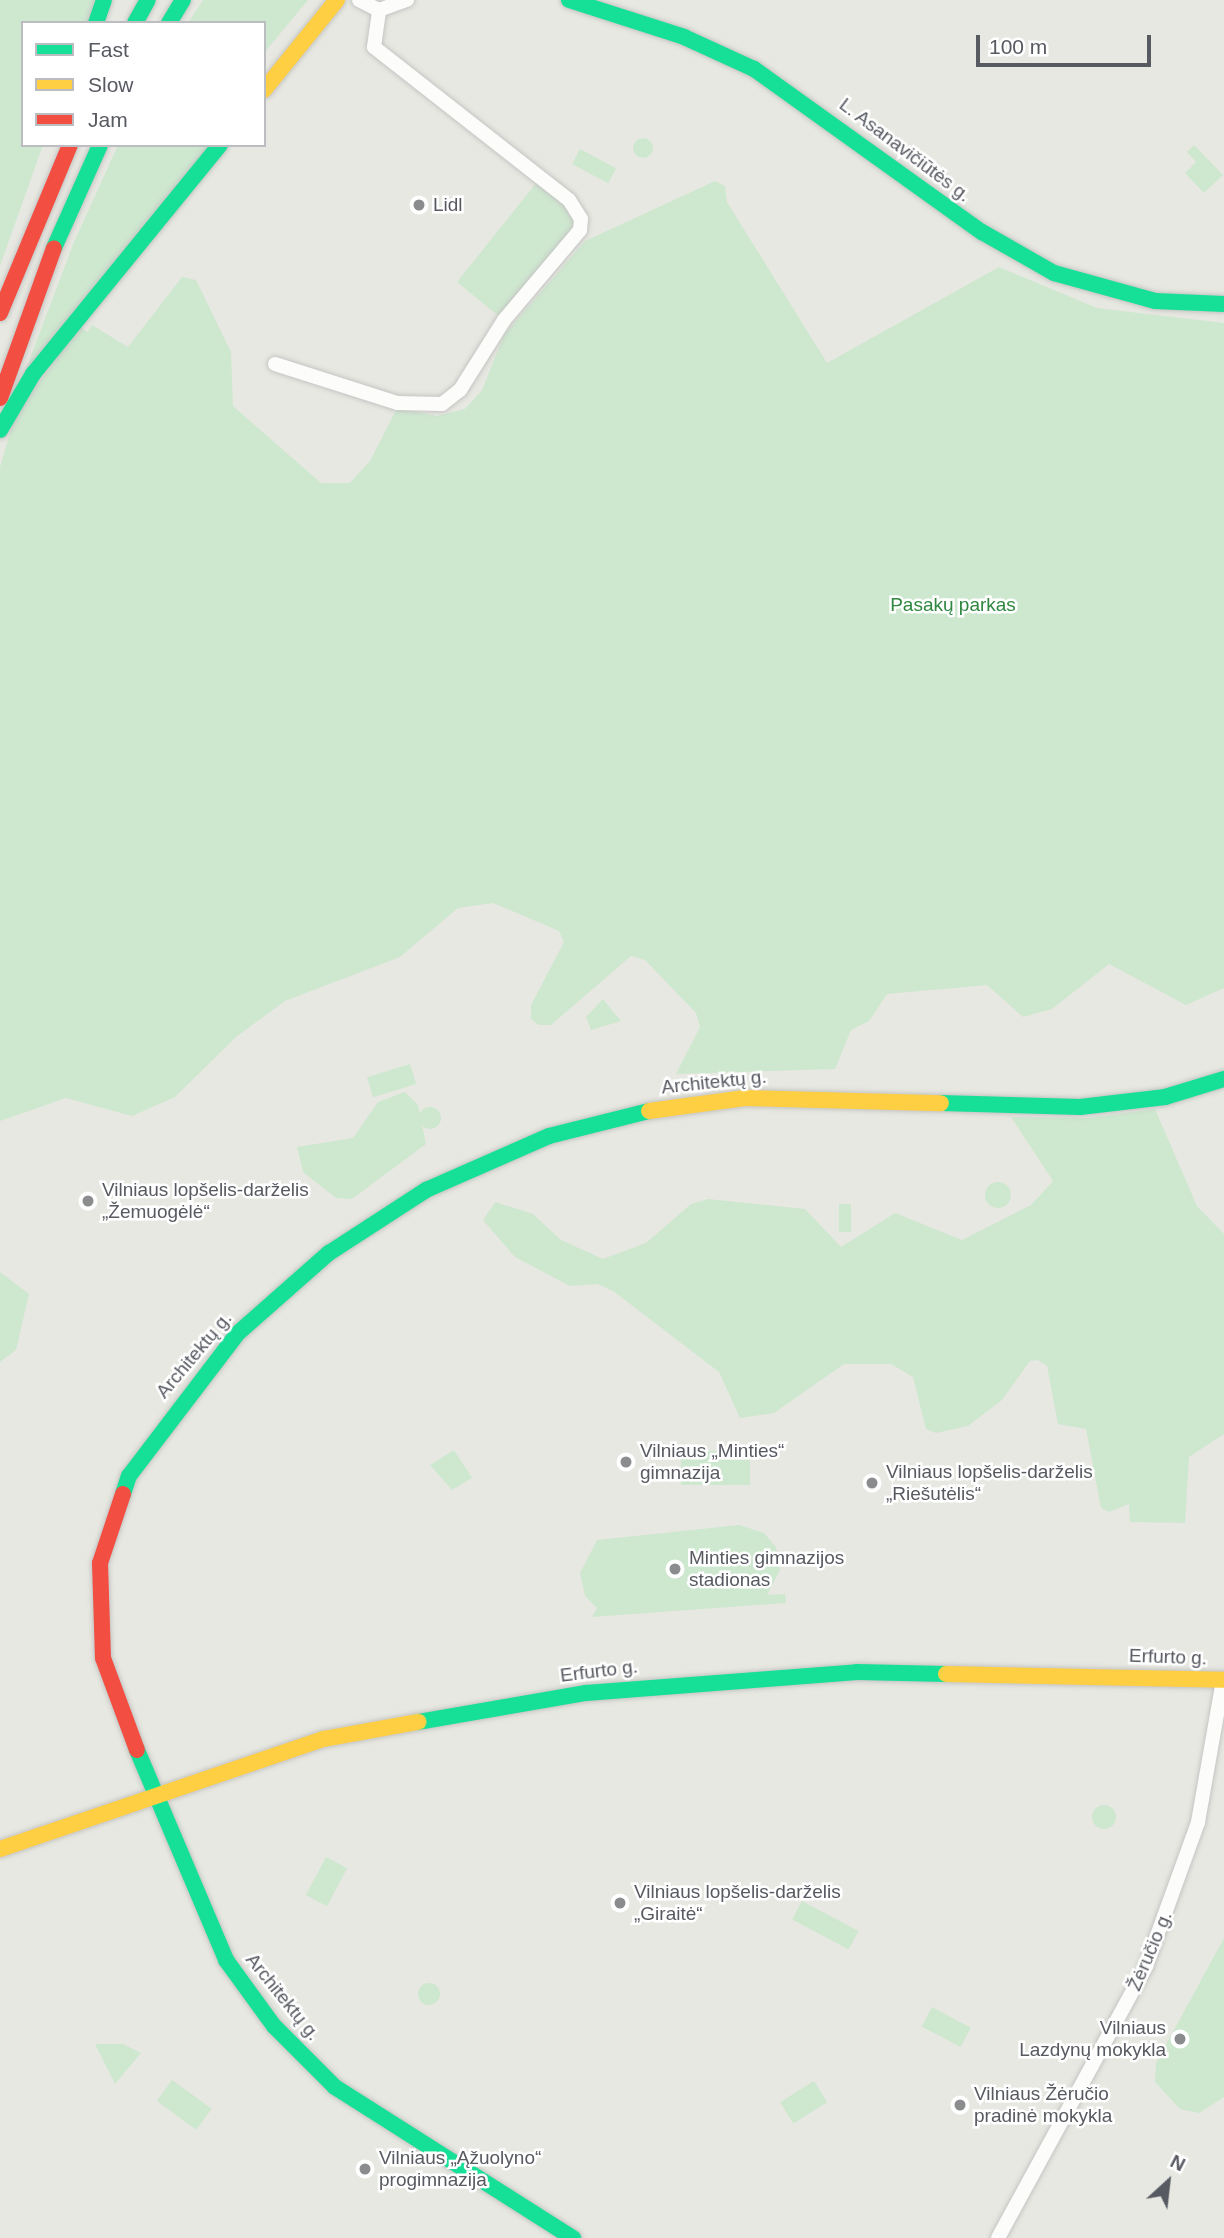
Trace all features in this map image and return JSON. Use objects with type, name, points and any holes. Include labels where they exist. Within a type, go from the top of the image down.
[{"type":"main road","points":[[97,21],[104,0]]},
{"type":"main road","points":[[136,21],[148,0]]},
{"type":"main road","points":[[170,21],[183,0]]},
{"type":"main road","points":[[266,62],[316,0]]},
{"type":"main road","points":[[266,88],[337,0]]},
{"type":"main road","name":"L. Asanavičiūtės g.","points":[[569,0],[684,37],[754,69],[982,232],[1054,273],[1155,301],[1224,304]]},
{"type":"main road","points":[[32,231],[53,147]]},
{"type":"main road","points":[[0,313],[69,147]]},
{"type":"main road","points":[[0,398],[52,250],[99,147]]},
{"type":"main road","points":[[0,430],[33,374],[218,147]]},
{"type":"main road","name":"Architektų g.","points":[[573,2238],[382,2121],[300,2054],[226,1960],[153,1795],[118,1707],[99,1635],[97,1583],[113,1512],[144,1451],[196,1381],[262,1309],[345,1241],[426,1190],[521,1146],[663,1108],[773,1096],[1080,1107],[1166,1097],[1224,1079]]},
{"type":"main road","name":"Erfurto g.","points":[[0,1849],[324,1739],[614,1689],[857,1672],[1223,1680]]},
{"type":"street","points":[[359,0],[379,10],[407,0]]},
{"type":"street","points":[[275,364],[397,403],[442,404],[460,390],[504,320],[580,230],[581,219],[569,201],[374,47],[379,10]]},
{"type":"street","name":"Žėručio g.","points":[[998,2238],[1146,1966],[1198,1822],[1223,1680]]},
{"type":"green space","points":[[0,0],[96,0],[89,21],[21,21],[21,147],[42,147],[0,266]]},
{"type":"green space","points":[[203,0],[308,0],[266,51],[266,21],[189,21]]},
{"type":"green space","points":[[639,138],[647,138],[653,148],[647,158],[639,158],[633,152],[633,144]]},
{"type":"green space","points":[[1194,145],[1223,175],[1204,193],[1185,173],[1196,162],[1187,152]]},
{"type":"green space","points":[[117,147],[208,147],[26,369],[74,242]]},
{"type":"green space","points":[[580,149],[616,168],[608,183],[572,164]]},
{"type":"green space","name":"Pasakų parkas","points":[[715,181],[725,186],[727,202],[827,363],[999,267],[1097,308],[1224,323],[1224,988],[1186,1005],[1109,964],[1052,1009],[1023,1017],[987,985],[887,994],[869,1021],[851,1030],[835,1069],[676,1074],[700,1027],[696,1013],[645,960],[631,956],[551,1025],[539,1025],[531,1019],[531,1005],[564,942],[559,931],[493,903],[458,908],[400,957],[285,1001],[236,1037],[175,1097],[132,1116],[66,1098],[0,1121],[0,467],[15,416],[80,327],[87,332],[92,325],[128,347],[182,277],[196,280],[231,352],[233,406],[321,483],[350,483],[370,461],[397,408],[437,416],[465,409],[482,390],[504,335],[585,241]]},
{"type":"green space","points":[[537,182],[574,214],[577,226],[501,318],[457,282]]},
{"type":"green space","points":[[603,999],[621,1021],[591,1030],[586,1017]]},
{"type":"green space","points":[[410,1064],[416,1084],[373,1097],[367,1077]]},
{"type":"green space","points":[[405,1092],[418,1105],[426,1144],[352,1199],[336,1198],[303,1172],[297,1147],[353,1138],[378,1102]]},
{"type":"green space","points":[[426,1107],[434,1107],[441,1114],[441,1122],[434,1129],[426,1129],[419,1122],[419,1114]]},
{"type":"green space","points":[[1155,1109],[1197,1206],[1224,1234],[1224,1434],[1189,1457],[1185,1523],[1130,1522],[1129,1504],[1109,1512],[1101,1508],[1086,1429],[1058,1424],[1047,1366],[1038,1360],[1030,1361],[1002,1400],[968,1426],[936,1433],[926,1429],[913,1377],[891,1364],[844,1364],[774,1413],[740,1418],[719,1372],[613,1291],[597,1284],[570,1286],[515,1257],[483,1220],[495,1202],[533,1214],[561,1240],[603,1259],[646,1243],[691,1204],[708,1199],[805,1209],[841,1247],[895,1213],[962,1240],[1031,1205],[1053,1181],[1011,1117],[1087,1118]]},
{"type":"green space","points":[[998,1182],[1007,1186],[1011,1195],[1007,1204],[998,1208],[989,1204],[985,1195],[989,1186]]},
{"type":"green space","points":[[839,1204],[851,1204],[851,1232],[839,1232]]},
{"type":"green space","points":[[0,1272],[29,1294],[16,1350],[0,1362]]},
{"type":"green space","points":[[454,1450],[472,1478],[452,1490],[430,1465]]},
{"type":"green space","points":[[681,1451],[750,1451],[750,1485],[681,1485]]},
{"type":"green space","points":[[739,1525],[764,1533],[776,1547],[780,1570],[767,1595],[785,1594],[786,1603],[592,1617],[597,1608],[585,1596],[580,1573],[597,1540]]},
{"type":"green space","points":[[1104,1805],[1112,1809],[1116,1817],[1112,1825],[1104,1829],[1096,1825],[1092,1817],[1096,1809]]},
{"type":"green space","points":[[326,1857],[347,1868],[327,1906],[306,1895]]},
{"type":"green space","points":[[802,1901],[859,1931],[849,1950],[792,1920]]},
{"type":"green space","points":[[1224,1938],[1224,2097],[1199,2113],[1180,2109],[1155,2082],[1156,2063]]},
{"type":"green space","points":[[429,1983],[439,1990],[440,1994],[433,2004],[429,2005],[419,1998],[418,1994],[425,1984]]},
{"type":"green space","points":[[932,2007],[971,2028],[961,2047],[922,2026]]},
{"type":"green space","points":[[95,2044],[123,2044],[141,2053],[115,2084]]},
{"type":"green space","points":[[172,2080],[212,2109],[196,2130],[157,2101]]},
{"type":"green space","points":[[814,2081],[827,2102],[793,2123],[780,2102]]},
{"type":"traffic: fast","points":[[97,21],[104,0]]},
{"type":"traffic: fast","points":[[136,21],[148,0]]},
{"type":"traffic: fast","points":[[170,21],[183,0]]},
{"type":"traffic: fast","points":[[569,0],[684,37],[754,69],[982,232],[1054,273],[1155,301],[1224,304]]},
{"type":"traffic: fast","points":[[54,248],[99,147]]},
{"type":"traffic: fast","points":[[0,430],[33,374],[218,147]]},
{"type":"traffic: fast","points":[[941,1103],[1080,1107],[1165,1097],[1224,1079]]},
{"type":"traffic: fast","points":[[123,1494],[129,1476],[237,1334],[329,1253],[426,1190],[549,1136],[649,1111]]},
{"type":"traffic: fast","points":[[418,1722],[586,1693],[857,1672],[946,1674]]},
{"type":"traffic: fast","points":[[137,1750],[226,1960],[274,2026],[335,2087],[573,2238]]},
{"type":"traffic: slow","points":[[266,88],[337,0]]},
{"type":"traffic: slow","points":[[649,1111],[745,1098],[941,1103]]},
{"type":"traffic: slow","points":[[946,1674],[1224,1680]]},
{"type":"traffic: slow","points":[[0,1849],[324,1739],[418,1722]]},
{"type":"traffic: jam","points":[[0,313],[69,147]]},
{"type":"traffic: jam","points":[[0,398],[54,248]]},
{"type":"traffic: jam","points":[[123,1494],[100,1563],[103,1658],[137,1750]]},
{"type":"place","name":"Lidl","points":[[419,205]]},
{"type":"place","name":"Vilniaus lopšelis-darželis „Žemuogėlė“","points":[[88,1201]]},
{"type":"place","name":"Vilniaus „Minties“ gimnazija","points":[[626,1462]]},
{"type":"place","name":"Vilniaus lopšelis-darželis „Riešutėlis“","points":[[872,1483]]},
{"type":"place","name":"Minties gimnazijos stadionas","points":[[675,1569]]},
{"type":"place","name":"Vilniaus lopšelis-darželis „Giraitė“","points":[[620,1903]]},
{"type":"place","name":"Vilniaus Lazdynų mokykla","points":[[1180,2039]]},
{"type":"place","name":"Vilniaus Žėručio pradinė mokykla","points":[[960,2105]]},
{"type":"place","name":"Vilniaus „Ąžuolyno“ progimnazija","points":[[365,2169]]}]
